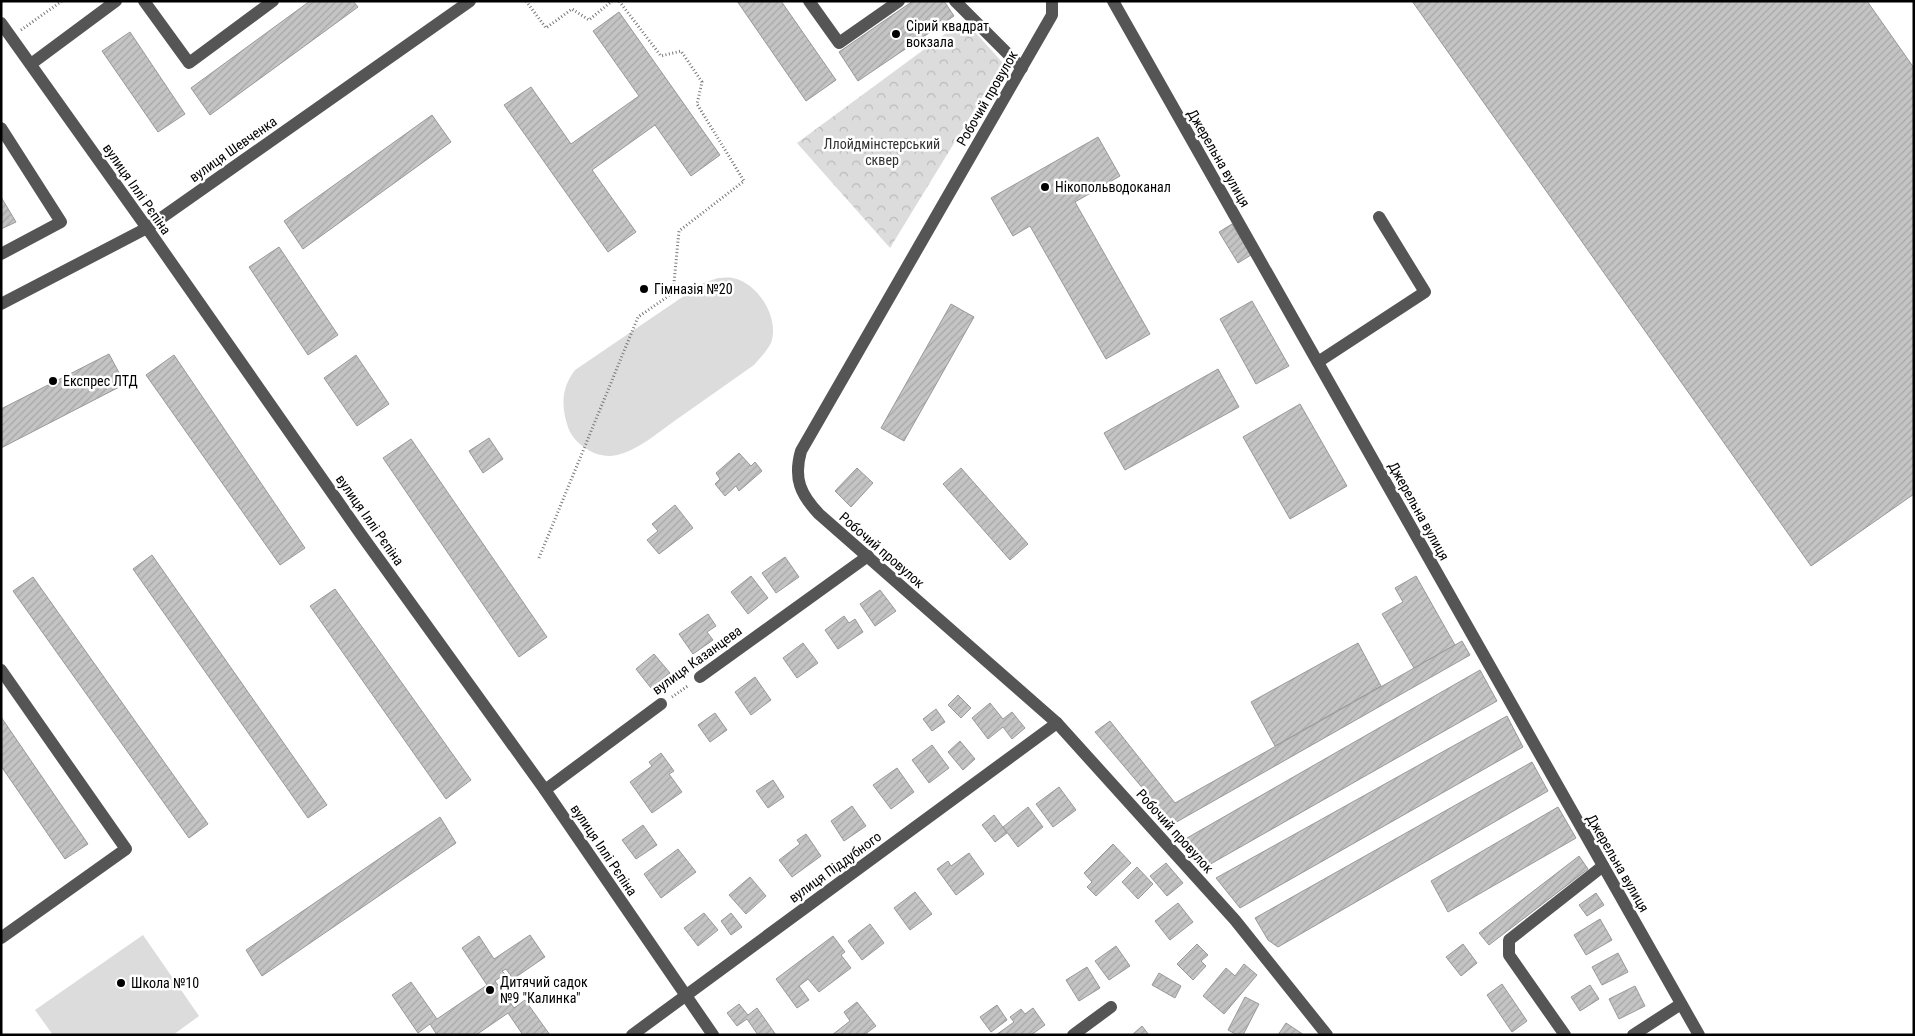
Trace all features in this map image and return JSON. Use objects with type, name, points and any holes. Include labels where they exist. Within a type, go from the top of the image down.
[{"type":"street","points":[[30,64],[116,1]]},
{"type":"street","points":[[144,1],[189,63],[273,1]]},
{"type":"street","name":"вулиця Шевченка","points":[[1,304],[147,228],[470,1]]},
{"type":"street","points":[[809,1],[839,43],[899,1]]},
{"type":"street","name":"Робочий провулок","points":[[1052,1],[1052,15],[801,451],[797,463],[799,481],[804,498],[819,514],[1057,723],[1235,920],[1327,1035]]},
{"type":"street","name":"Джерельна вулиця","points":[[1113,1],[1699,1035]]},
{"type":"street","points":[[957,2],[1022,68]]},
{"type":"street","name":"вулиця Іллі Рєпіна","points":[[1,23],[360,533],[545,790],[713,1035]]},
{"type":"street","points":[[1,128],[61,222],[1,254]]},
{"type":"street","points":[[1318,362],[1425,292],[1379,217]]},
{"type":"street","name":"вулиця Казанцева","points":[[700,677],[868,556]]},
{"type":"street","points":[[1,670],[126,849],[1,938]]},
{"type":"street","name":"вулиця Казанцева","points":[[545,790],[661,704]]},
{"type":"street","name":"вулиця Піддубного","points":[[632,1035],[1057,723]]},
{"type":"street","points":[[1565,1035],[1509,955],[1509,940],[1603,866]]},
{"type":"street","points":[[1633,1035],[1681,1004]]},
{"type":"street","points":[[1073,1035],[1111,1006]]},
{"type":"path","points":[[11,37],[62,1]]},
{"type":"path","points":[[526,1],[546,28],[572,9],[589,20],[612,1]]},
{"type":"path","points":[[539,558],[638,317],[672,293],[679,231],[744,181],[697,104],[702,82],[681,51],[661,56],[619,1]]},
{"type":"path","name":"вулиця Казанцева","points":[[661,704],[700,677]]},
{"type":"green space","name":"Ллойдмінстерський сквер","points":[[964,20],[1003,63],[890,248],[797,143]]},
{"type":"green space","points":[[718,278],[731,278],[742,281],[751,287],[765,303],[770,313],[773,333],[768,349],[754,365],[639,446],[625,453],[609,456],[586,449],[574,438],[570,431],[563,403],[567,383],[575,370],[703,283]]},
{"type":"green space","points":[[143,935],[199,1016],[173,1035],[53,1035],[35,1010]]},
{"type":"building","points":[[310,1],[353,1],[358,7],[210,115],[191,88]]},
{"type":"building","points":[[737,1],[781,1],[836,80],[806,101]]},
{"type":"building","name":"Сірий квадрат вокзала","points":[[913,1],[944,1],[954,16],[858,81],[839,52]]},
{"type":"building","points":[[1412,1],[1867,1],[1914,68],[1914,494],[1811,566]]},
{"type":"building","points":[[619,12],[720,155],[691,176],[655,125],[592,170],[636,232],[608,252],[504,105],[531,87],[571,144],[639,96],[593,31]]},
{"type":"building","points":[[130,32],[185,114],[158,132],[102,51]]},
{"type":"building","points":[[432,115],[451,142],[303,249],[284,221]]},
{"type":"building","points":[[1098,137],[1120,176],[1075,202],[1150,334],[1106,359],[1030,226],[1013,236],[991,198]]},
{"type":"building","points":[[1,197],[16,222],[1,229]]},
{"type":"building","points":[[1232,224],[1251,255],[1238,263],[1219,232]]},
{"type":"building","points":[[279,247],[338,335],[308,355],[249,267]]},
{"type":"building","points":[[1252,301],[1289,366],[1256,384],[1220,319]]},
{"type":"building","points":[[951,304],[974,317],[904,441],[881,428]]},
{"type":"building","points":[[109,354],[125,384],[1,448],[1,409]]},
{"type":"building","points":[[174,355],[305,548],[280,565],[146,375]]},
{"type":"building","points":[[356,355],[389,404],[357,426],[324,378]]},
{"type":"building","points":[[1218,369],[1239,407],[1125,470],[1104,433]]},
{"type":"building","points":[[1300,404],[1347,486],[1290,519],[1243,437]]},
{"type":"building","points":[[489,438],[503,459],[483,473],[469,451]]},
{"type":"building","points":[[411,439],[547,637],[519,657],[383,458]]},
{"type":"building","points":[[739,453],[751,466],[755,462],[762,471],[739,491],[736,486],[725,496],[715,484],[720,479],[716,473]]},
{"type":"building","points":[[857,468],[873,483],[851,507],[835,491]]},
{"type":"building","points":[[961,468],[1028,544],[1010,560],[943,484]]},
{"type":"building","points":[[675,505],[693,528],[659,554],[647,540],[658,531],[652,524]]},
{"type":"building","points":[[152,555],[327,805],[308,818],[133,569]]},
{"type":"building","points":[[785,557],[799,577],[776,593],[762,573]]},
{"type":"building","points":[[751,576],[768,598],[748,614],[731,592]]},
{"type":"building","points":[[1416,576],[1455,645],[1414,668],[1382,614],[1403,602],[1395,588]]},
{"type":"building","points":[[33,577],[208,824],[189,838],[13,591]]},
{"type":"building","points":[[335,589],[471,780],[446,799],[310,606]]},
{"type":"building","points":[[880,590],[896,611],[875,626],[860,604]]},
{"type":"building","points":[[708,614],[716,626],[707,632],[713,640],[693,654],[679,634]]},
{"type":"building","points":[[844,616],[849,623],[855,619],[863,632],[838,649],[825,630]]},
{"type":"building","points":[[1462,641],[1470,655],[1166,828],[1155,816],[1162,811],[1095,732],[1110,721],[1175,803]]},
{"type":"building","points":[[803,643],[818,663],[797,678],[783,658]]},
{"type":"building","points":[[1358,643],[1381,686],[1275,746],[1251,702]]},
{"type":"building","points":[[654,654],[670,673],[651,688],[636,669]]},
{"type":"building","points":[[1480,670],[1497,701],[1207,866],[1187,838]]},
{"type":"building","points":[[755,677],[771,700],[751,715],[735,692]]},
{"type":"building","points":[[958,695],[971,708],[961,718],[948,705]]},
{"type":"building","points":[[990,703],[1003,719],[1012,712],[1025,728],[1012,739],[1003,727],[988,739],[972,718]]},
{"type":"building","points":[[936,709],[945,722],[932,731],[923,719]]},
{"type":"building","points":[[715,713],[727,730],[710,742],[698,725]]},
{"type":"building","points":[[1507,716],[1523,747],[1240,908],[1216,878]]},
{"type":"building","points":[[1,717],[88,844],[65,859],[1,766]]},
{"type":"building","points":[[960,741],[975,759],[963,770],[948,752]]},
{"type":"building","points":[[932,745],[949,768],[929,783],[912,760]]},
{"type":"building","points":[[661,753],[674,771],[669,774],[682,792],[652,813],[630,782],[652,766],[649,762]]},
{"type":"building","points":[[1532,762],[1548,791],[1278,947],[1268,940],[1255,918]]},
{"type":"building","points":[[897,768],[914,792],[891,809],[873,785]]},
{"type":"building","points":[[773,780],[784,797],[768,808],[756,791]]},
{"type":"building","points":[[1059,787],[1076,810],[1053,827],[1036,804]]},
{"type":"building","points":[[852,806],[866,826],[844,841],[831,821]]},
{"type":"building","points":[[1028,807],[1043,827],[1018,847],[1003,827]]},
{"type":"building","points":[[1558,807],[1576,838],[1448,912],[1431,881]]},
{"type":"building","points":[[994,815],[1007,833],[995,842],[982,825]]},
{"type":"building","points":[[440,817],[456,843],[262,976],[246,950]]},
{"type":"building","points":[[643,825],[657,845],[636,859],[622,840]]},
{"type":"building","points":[[806,834],[821,856],[792,877],[779,860],[800,844],[797,840]]},
{"type":"building","points":[[1113,844],[1131,863],[1096,896],[1087,887],[1092,882],[1084,873]]},
{"type":"building","points":[[678,849],[696,872],[661,898],[644,874]]},
{"type":"building","points":[[969,853],[984,874],[956,895],[937,869],[948,861],[951,866]]},
{"type":"building","points":[[1579,856],[1588,869],[1489,945],[1479,933]]},
{"type":"building","points":[[1166,863],[1183,883],[1167,896],[1150,876]]},
{"type":"building","points":[[1137,867],[1153,884],[1138,899],[1122,882]]},
{"type":"building","points":[[750,877],[766,896],[746,914],[729,895]]},
{"type":"building","points":[[915,892],[932,914],[910,930],[894,908]]},
{"type":"building","points":[[1596,893],[1604,905],[1587,916],[1579,905]]},
{"type":"building","points":[[1178,903],[1193,922],[1170,940],[1155,921]]},
{"type":"building","points":[[704,913],[718,930],[698,946],[684,928]]},
{"type":"building","points":[[731,913],[742,927],[731,935],[721,921]]},
{"type":"building","points":[[1600,919],[1612,940],[1586,955],[1574,935]]},
{"type":"building","points":[[870,924],[884,943],[862,960],[848,941]]},
{"type":"building","name":"Дитячий садок №9 \"Калинка\"","points":[[530,935],[545,957],[513,979],[506,969],[502,971],[505,974],[495,981],[514,1008],[525,1000],[550,1035],[523,1035],[508,1013],[476,1035],[437,1035],[430,1024],[418,1033],[392,995],[411,982],[437,1019],[487,985],[462,948],[479,936],[494,959]]},
{"type":"building","points":[[833,936],[845,952],[841,955],[851,968],[819,992],[808,979],[799,986],[809,1000],[797,1008],[776,979]]},
{"type":"building","points":[[1197,944],[1208,955],[1201,961],[1206,966],[1193,980],[1177,964]]},
{"type":"building","points":[[1463,944],[1477,963],[1461,976],[1446,957]]},
{"type":"building","points":[[1116,946],[1130,966],[1109,980],[1095,961]]},
{"type":"building","points":[[1618,953],[1628,972],[1602,985],[1592,967]]},
{"type":"building","points":[[1244,964],[1257,975],[1224,1014],[1203,996],[1226,968],[1235,976]]},
{"type":"building","points":[[1087,967],[1100,988],[1079,1001],[1066,980]]},
{"type":"building","points":[[1159,973],[1181,986],[1175,998],[1152,985]]},
{"type":"building","points":[[1502,984],[1527,1021],[1512,1032],[1487,995]]},
{"type":"building","points":[[1590,985],[1599,999],[1580,1011],[1571,997]]},
{"type":"building","points":[[1635,986],[1645,1006],[1619,1019],[1609,999]]},
{"type":"building","points":[[1245,997],[1259,1004],[1243,1035],[1237,1035],[1228,1030]]},
{"type":"building","points":[[857,1002],[876,1026],[864,1035],[832,1035],[850,1021],[844,1012]]},
{"type":"building","points":[[739,1004],[748,1015],[757,1008],[776,1035],[758,1035],[747,1019],[737,1026],[727,1013]]},
{"type":"building","points":[[997,1005],[1007,1020],[991,1032],[980,1017]]},
{"type":"building","points":[[1033,1008],[1045,1025],[1031,1035],[996,1035],[1014,1022],[1010,1017],[1021,1009],[1025,1014]]},
{"type":"building","points":[[1286,1023],[1304,1035],[1278,1035]]},
{"type":"building","points":[[1142,1026],[1149,1035],[1132,1035]]},
{"type":"place","name":"Сірий квадрат вокзала","points":[[896,34]]},
{"type":"place","name":"Нікопольводоканал","points":[[1045,187]]},
{"type":"place","name":"Гімназія №20","points":[[644,289]]},
{"type":"place","name":"Експрес ЛТД","points":[[53,381]]},
{"type":"place","name":"Школа №10","points":[[121,983]]},
{"type":"place","name":"Дитячий садок №9 \"Калинка\"","points":[[490,990]]}]
